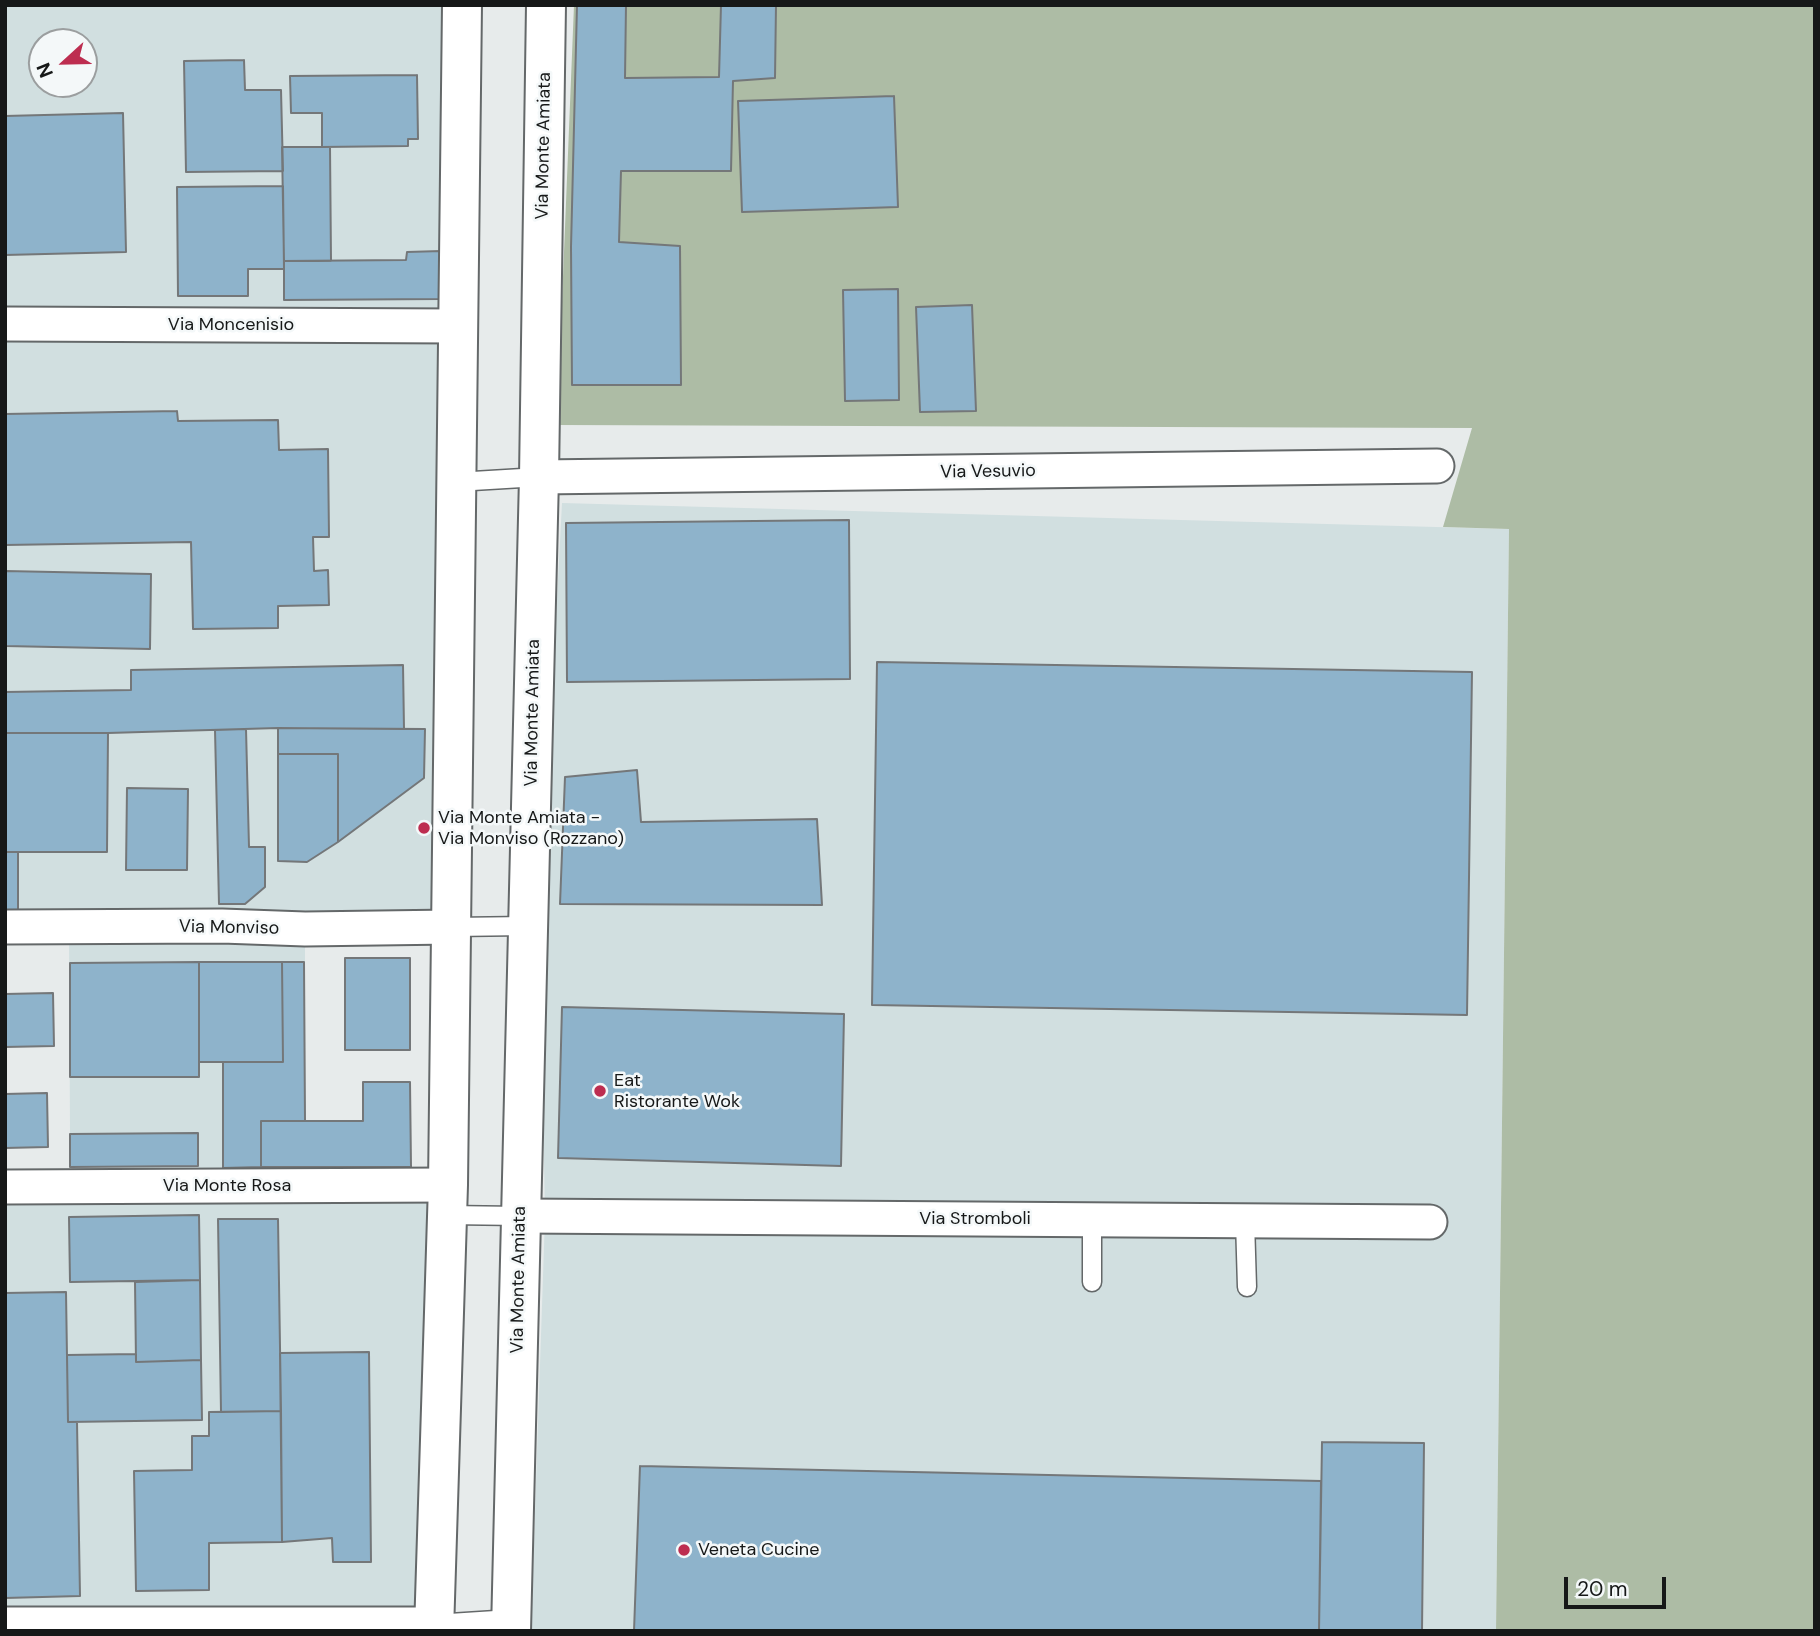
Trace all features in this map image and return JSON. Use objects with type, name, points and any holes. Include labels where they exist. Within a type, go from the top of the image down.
[{"type":"main road","points":[[434,1627],[448,1200],[462,5]]},
{"type":"main road","name":"Via Monte Amiata","points":[[511,1625],[539,477],[546,5]]},
{"type":"street","name":"Via Moncenisio","points":[[5,324],[457,326]]},
{"type":"street","name":"Via Vesuvio","points":[[539,477],[1437,466]]},
{"type":"street","name":"Via Monviso","points":[[5,927],[452,927]]},
{"type":"street","name":"Via Monte Rosa","points":[[5,1187],[448,1200]]},
{"type":"street","name":"Via Stromboli","points":[[521,1216],[1430,1222]]},
{"type":"street","points":[[5,1624],[434,1627]]},
{"type":"lane","points":[[456,482],[539,477]]},
{"type":"lane","points":[[452,927],[527,926]]},
{"type":"lane","points":[[448,1200],[521,1216]]},
{"type":"lane","points":[[1092,1220],[1092,1282]]},
{"type":"lane","points":[[1245,1221],[1248,1287]]},
{"type":"lane","points":[[434,1627],[511,1625]]},
{"type":"shaded area","points":[[5,5],[462,5],[452,927],[305,930],[305,1121],[261,1122],[261,1186],[448,1185],[434,1624],[5,1624],[5,1187],[72,1186],[69,928],[5,927]]},
{"type":"shaded area","points":[[562,503],[1509,529],[1496,1631],[531,1631],[545,1217],[540,929]]},
{"type":"green space","points":[[574,5],[1815,5],[1815,1631],[1496,1631],[1509,529],[1443,527],[1472,428],[557,425]]},
{"type":"building","points":[[577,5],[626,5],[625,78],[719,77],[721,5],[776,5],[775,78],[733,81],[731,171],[621,171],[619,242],[680,246],[681,385],[572,385],[571,247]]},
{"type":"building","points":[[244,60],[245,90],[281,90],[283,171],[186,172],[184,61]]},
{"type":"building","points":[[417,75],[418,139],[408,139],[408,146],[322,147],[322,113],[291,113],[290,76]]},
{"type":"building","points":[[894,96],[898,207],[742,212],[738,101]]},
{"type":"building","points":[[123,113],[126,252],[5,255],[5,116]]},
{"type":"building","points":[[282,147],[330,147],[331,261],[284,261]]},
{"type":"building","points":[[283,186],[284,269],[248,269],[248,296],[178,296],[177,187]]},
{"type":"building","points":[[441,251],[441,299],[284,300],[284,261],[406,260],[407,252]]},
{"type":"building","points":[[898,289],[899,400],[845,401],[843,290]]},
{"type":"building","points":[[972,305],[976,411],[920,412],[916,307]]},
{"type":"building","points":[[177,411],[178,421],[278,420],[279,450],[328,449],[329,537],[313,537],[314,571],[328,570],[329,605],[278,606],[278,628],[193,629],[191,542],[5,545],[5,414]]},
{"type":"building","points":[[849,520],[850,679],[567,682],[566,523]]},
{"type":"building","points":[[5,571],[151,574],[150,649],[5,646]]},
{"type":"building","points":[[877,662],[1472,672],[1467,1015],[872,1005]]},
{"type":"building","points":[[403,665],[404,729],[278,728],[5,733],[5,692],[131,690],[131,670]]},
{"type":"building","points":[[278,728],[425,729],[424,778],[338,842],[338,754],[278,754]]},
{"type":"building","points":[[246,729],[249,847],[265,847],[265,887],[245,904],[219,904],[215,730]]},
{"type":"building","points":[[5,733],[108,733],[107,852],[5,852]]},
{"type":"building","points":[[278,754],[338,754],[338,842],[307,862],[278,861]]},
{"type":"building","points":[[637,770],[641,822],[817,819],[822,905],[560,904],[565,777]]},
{"type":"building","points":[[127,788],[188,789],[187,870],[126,870]]},
{"type":"building","points":[[5,852],[18,852],[18,915],[5,915]]},
{"type":"building","points":[[345,958],[410,958],[410,1050],[345,1050]]},
{"type":"building","points":[[199,962],[282,962],[283,1062],[199,1062]]},
{"type":"building","points":[[199,962],[199,1077],[70,1077],[70,963]]},
{"type":"building","points":[[282,962],[304,962],[305,1121],[261,1121],[261,1167],[223,1168],[223,1062],[283,1062]]},
{"type":"building","points":[[53,993],[54,1046],[5,1047],[5,994]]},
{"type":"building","points":[[562,1007],[844,1014],[841,1166],[558,1158]]},
{"type":"building","points":[[363,1082],[410,1082],[411,1167],[261,1167],[261,1121],[363,1121]]},
{"type":"building","points":[[47,1093],[48,1147],[5,1148],[5,1094]]},
{"type":"building","points":[[198,1133],[198,1166],[70,1167],[70,1134]]},
{"type":"building","points":[[199,1215],[200,1280],[70,1282],[69,1217]]},
{"type":"building","points":[[218,1219],[278,1219],[281,1411],[221,1412]]},
{"type":"building","points":[[200,1280],[201,1360],[136,1362],[135,1282]]},
{"type":"building","points":[[66,1292],[68,1422],[77,1422],[80,1596],[5,1598],[5,1293]]},
{"type":"building","points":[[369,1352],[371,1562],[333,1562],[332,1538],[282,1542],[280,1353]]},
{"type":"building","points":[[136,1354],[136,1362],[201,1360],[202,1420],[68,1422],[67,1355]]},
{"type":"building","points":[[281,1411],[282,1542],[209,1543],[209,1590],[136,1591],[134,1471],[192,1470],[192,1436],[209,1436],[209,1412]]},
{"type":"building","points":[[1322,1442],[1424,1443],[1422,1631],[1319,1631]]},
{"type":"building","points":[[640,1466],[1321,1481],[1319,1631],[634,1631]]},
{"type":"place","name":"Via Monte Amiata - Via Monviso (Rozzano)","points":[[424,828]]},
{"type":"place","name":"Eat Ristorante Wok","points":[[600,1091]]},
{"type":"place","name":"Veneta Cucine","points":[[684,1550]]}]
